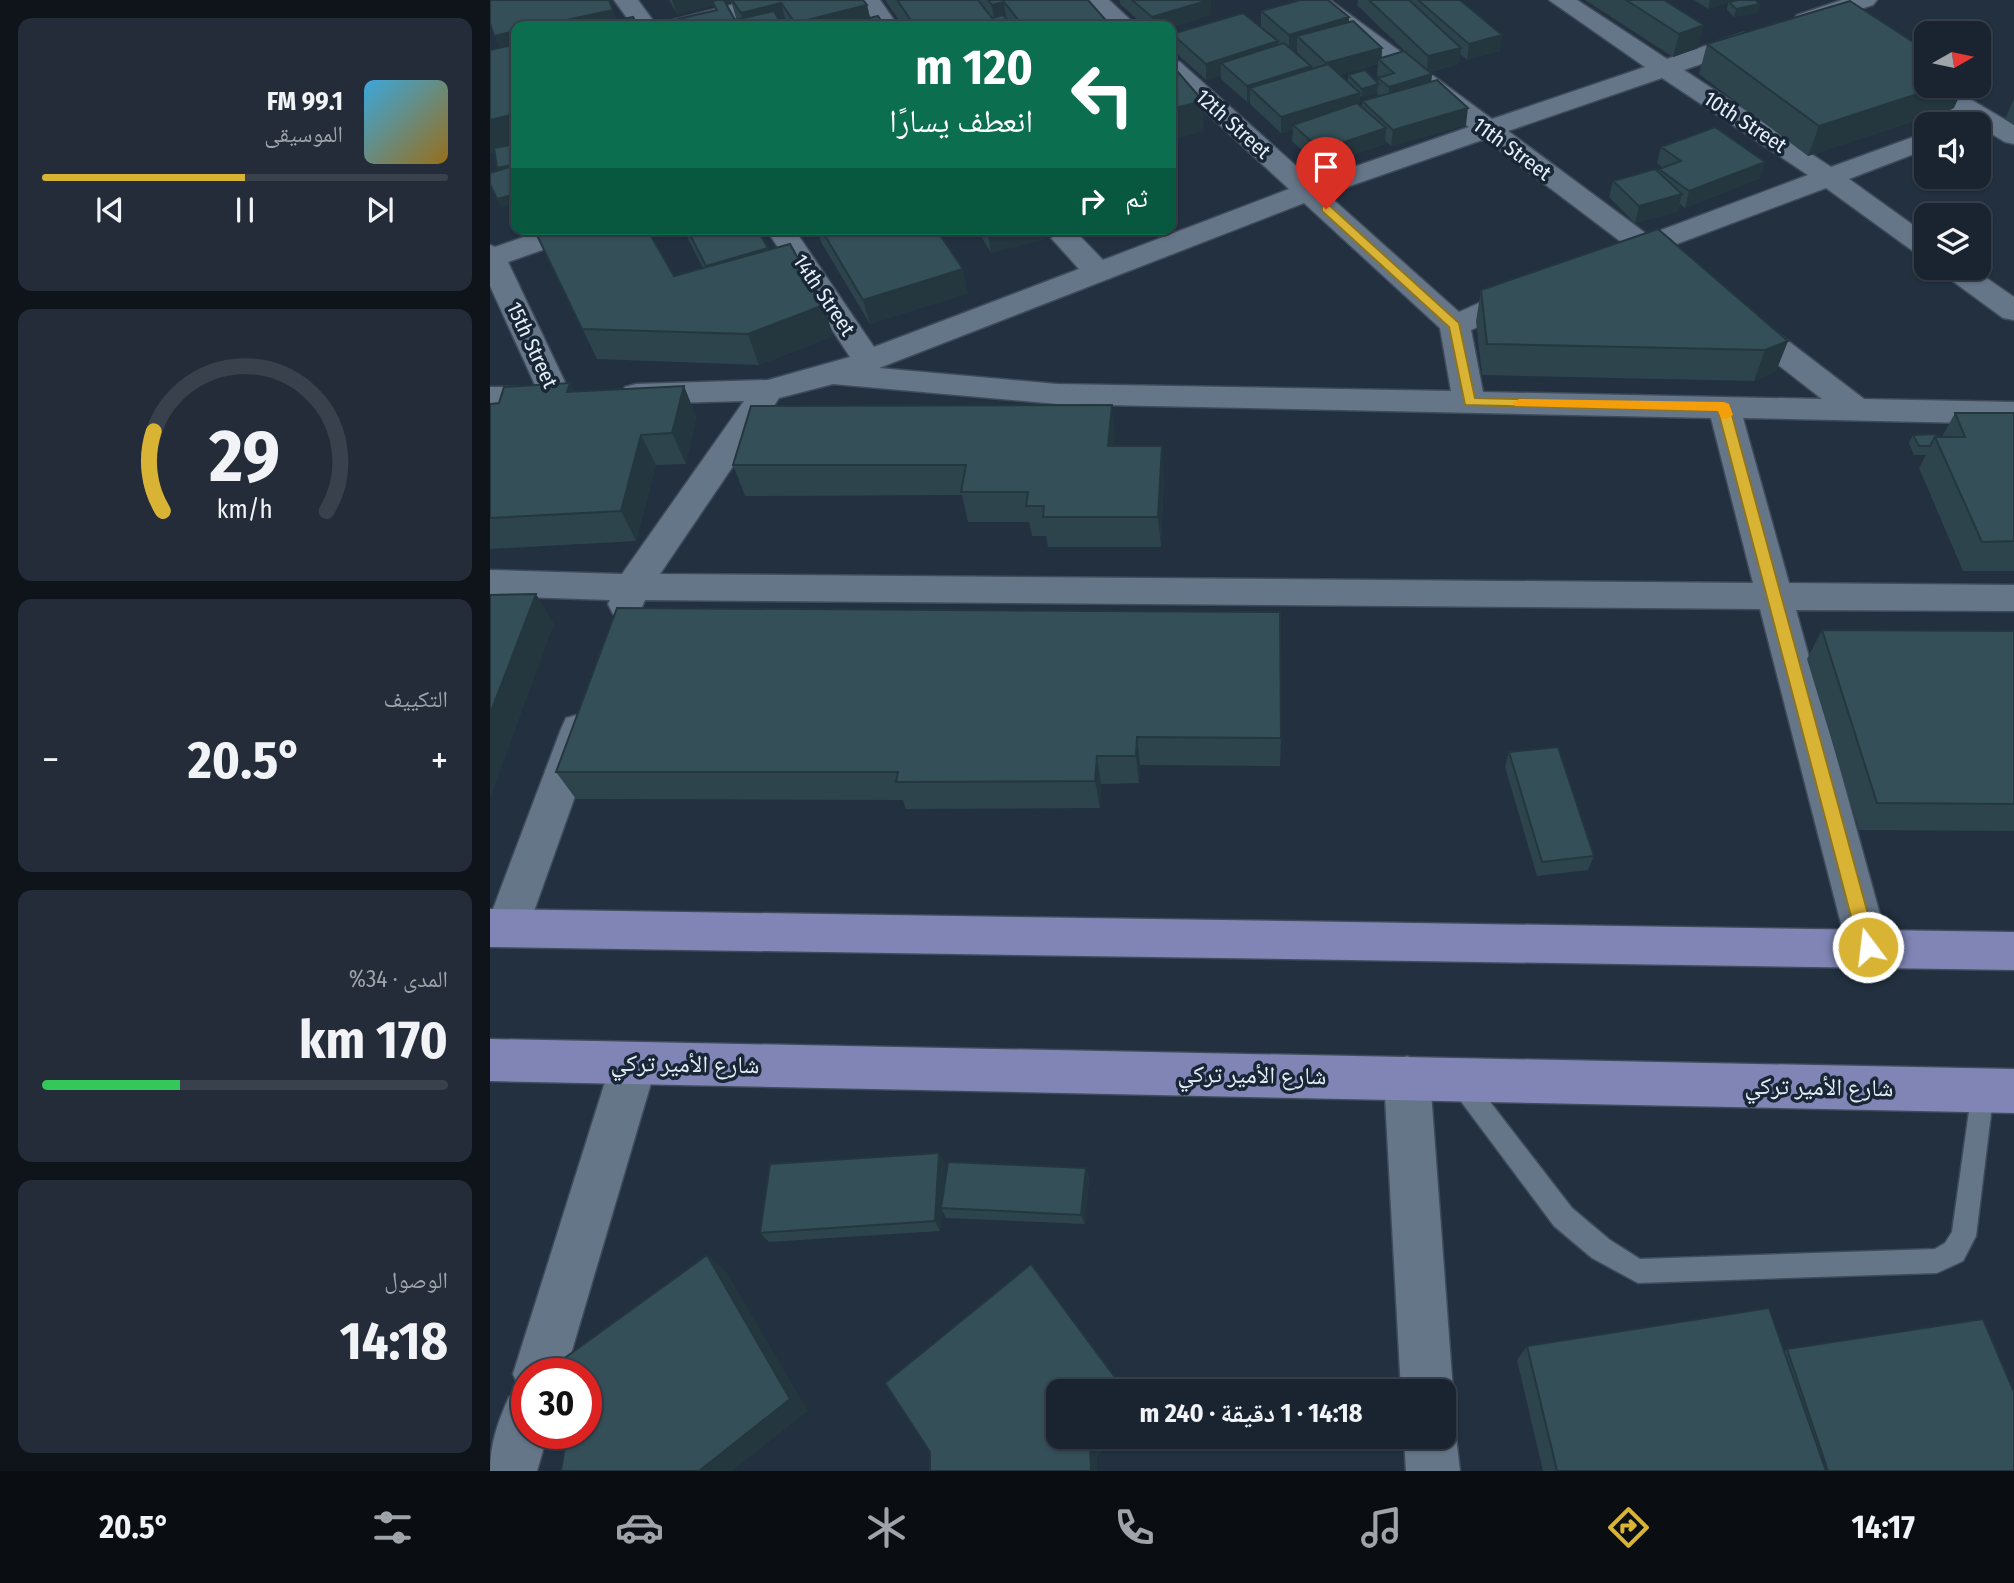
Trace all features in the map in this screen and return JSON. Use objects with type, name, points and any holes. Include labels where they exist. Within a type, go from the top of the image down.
[{"type":"main road","points":[[499,928],[2014,951]]},
{"type":"main road","name":"شارع الأمير تركي","points":[[490,1059],[1999,1090]]},
{"type":"street","points":[[626,0],[641,21]]},
{"type":"street","points":[[697,21],[778,0]]},
{"type":"street","points":[[868,0],[883,21]]},
{"type":"street","points":[[1095,0],[1119,21]]},
{"type":"street","name":"10th Street","points":[[1561,0],[1830,178],[1914,239]]},
{"type":"street","points":[[1790,0],[1828,23]]},
{"type":"street","points":[[490,398],[768,390],[833,374],[1307,192],[1488,132],[1663,68],[1828,23],[1865,0]]},
{"type":"street","name":"11th Street","points":[[1315,4],[1645,246],[1856,410]]},
{"type":"street","name":"12th Street","points":[[1176,55],[1307,192],[1455,325]]},
{"type":"street","points":[[1905,70],[1914,76]]},
{"type":"street","points":[[1945,98],[1963,112]]},
{"type":"street","points":[[1991,115],[2014,106]]},
{"type":"street","points":[[1991,127],[2014,136]]},
{"type":"street","points":[[1594,267],[1914,145]]},
{"type":"street","points":[[490,257],[557,235]]},
{"type":"street","name":"14th Street","points":[[783,235],[868,361]]},
{"type":"street","points":[[1063,235],[1098,272]]},
{"type":"street","name":"15th Street","points":[[490,257],[583,396]]},
{"type":"street","points":[[1975,280],[2006,297]]},
{"type":"street","points":[[1469,402],[1455,325],[1556,283]]},
{"type":"street","points":[[833,374],[1057,394],[2014,412]]},
{"type":"street","points":[[613,639],[632,587],[768,390]]},
{"type":"street","points":[[1724,407],[1868,947]]},
{"type":"street","points":[[490,583],[632,587],[2014,598]]},
{"type":"street","points":[[499,928],[594,692]]},
{"type":"street","points":[[544,1358],[634,1063]]},
{"type":"street","points":[[1406,1078],[1426,1379]]},
{"type":"street","points":[[510,1471],[517,1449]]},
{"type":"street","points":[[1431,1449],[1433,1471]]},
{"type":"lane","points":[[1459,1080],[1563,1217],[1601,1249],[1638,1271],[1937,1261],[1954,1252],[1964,1236],[1999,1090]]},
{"type":"building","points":[[490,0],[609,0],[613,10],[562,21],[511,21],[511,32],[494,36],[490,23]]},
{"type":"building","points":[[724,0],[735,20],[774,11],[779,21],[678,19],[717,10],[712,1]]},
{"type":"building","points":[[732,0],[863,0],[867,5],[803,21],[794,21],[781,3],[741,13]]},
{"type":"building","points":[[897,0],[978,0],[992,18],[1003,15],[1008,21],[912,21]]},
{"type":"building","points":[[988,0],[1088,0],[1107,21],[1019,21],[1004,2],[992,5]]},
{"type":"building","points":[[1132,0],[1209,0],[1152,17]]},
{"type":"building","points":[[1300,0],[1328,0],[1349,17],[1289,35],[1261,11]]},
{"type":"building","points":[[1369,0],[1409,0],[1461,48],[1428,56]]},
{"type":"building","points":[[1418,0],[1460,0],[1502,35],[1469,44]]},
{"type":"building","points":[[1626,0],[1664,0],[1704,25],[1679,34]]},
{"type":"building","points":[[1755,0],[1760,4],[1736,9],[1729,2]]},
{"type":"building","points":[[1850,1],[1914,43],[1914,95],[1819,126],[1707,44]]},
{"type":"building","points":[[1243,13],[1278,41],[1206,64],[1176,38],[1176,33]]},
{"type":"building","points":[[878,16],[882,21],[858,21]]},
{"type":"building","points":[[633,17],[635,21],[615,21]]},
{"type":"building","points":[[1353,21],[1382,48],[1326,63],[1297,36]]},
{"type":"building","points":[[1284,43],[1311,66],[1247,86],[1221,63]]},
{"type":"building","points":[[511,45],[511,115],[490,120],[490,50]]},
{"type":"building","points":[[1404,51],[1432,74],[1389,87],[1378,78],[1394,73],[1378,59]]},
{"type":"building","points":[[1328,64],[1360,93],[1281,117],[1250,88]]},
{"type":"building","points":[[1176,70],[1203,101],[1176,108]]},
{"type":"building","points":[[1365,70],[1379,84],[1362,89],[1348,75]]},
{"type":"building","points":[[1437,80],[1468,108],[1393,130],[1362,101]]},
{"type":"building","points":[[1357,103],[1386,128],[1321,150],[1293,125]]},
{"type":"building","points":[[1715,127],[1765,162],[1689,191],[1659,169],[1681,161],[1661,147]]},
{"type":"building","points":[[511,145],[511,165],[497,168],[494,148]]},
{"type":"building","points":[[509,167],[511,195],[497,199],[490,184],[490,173]]},
{"type":"building","points":[[1655,169],[1682,194],[1639,206],[1613,181]]},
{"type":"building","points":[[1658,229],[1788,341],[1765,350],[1487,344],[1481,290]]},
{"type":"building","points":[[537,235],[650,235],[674,276],[790,244],[824,305],[748,334],[582,329]]},
{"type":"building","points":[[690,235],[760,235],[768,248],[706,266]]},
{"type":"building","points":[[825,235],[940,235],[963,269],[863,300]]},
{"type":"building","points":[[570,383],[567,392],[684,386],[672,433],[641,435],[621,511],[490,518],[490,404],[499,403],[504,387]]},
{"type":"building","points":[[1112,405],[1108,446],[1162,446],[1158,517],[1043,517],[1044,506],[1026,506],[1028,492],[961,492],[966,465],[733,465],[751,406]]},
{"type":"building","points":[[1955,413],[2014,413],[2014,541],[1982,542],[1935,437],[1965,437]]},
{"type":"building","points":[[1936,434],[1937,437],[1930,446],[1919,446],[1913,435]]},
{"type":"building","points":[[536,594],[490,714],[490,595]]},
{"type":"building","points":[[617,608],[1280,612],[1281,738],[1137,737],[1136,756],[1097,756],[1095,781],[896,782],[898,772],[556,772]]},
{"type":"building","points":[[1822,630],[2014,631],[2014,804],[1877,803]]},
{"type":"building","points":[[1558,747],[1594,856],[1542,862],[1509,752]]},
{"type":"building","points":[[939,1153],[935,1221],[760,1233],[770,1164]]},
{"type":"building","points":[[948,1162],[1086,1168],[1081,1215],[941,1208]]},
{"type":"building","points":[[707,1255],[790,1399],[699,1471],[561,1471],[564,1449],[602,1449],[602,1358],[565,1358]]},
{"type":"building","points":[[1031,1264],[1116,1379],[1046,1379],[1046,1449],[1090,1449],[1091,1471],[930,1471],[930,1452],[885,1383]]},
{"type":"building","points":[[1769,1308],[1826,1471],[1557,1471],[1527,1346]]},
{"type":"building","points":[[1983,1319],[2014,1392],[2014,1471],[1828,1471],[1787,1349]]},
{"type":"slow traffic","points":[[1519,403],[1724,407],[1726,415]]},
{"type":"route","points":[[1326,209],[1455,325],[1469,402],[1724,407],[1868,947]]}]
